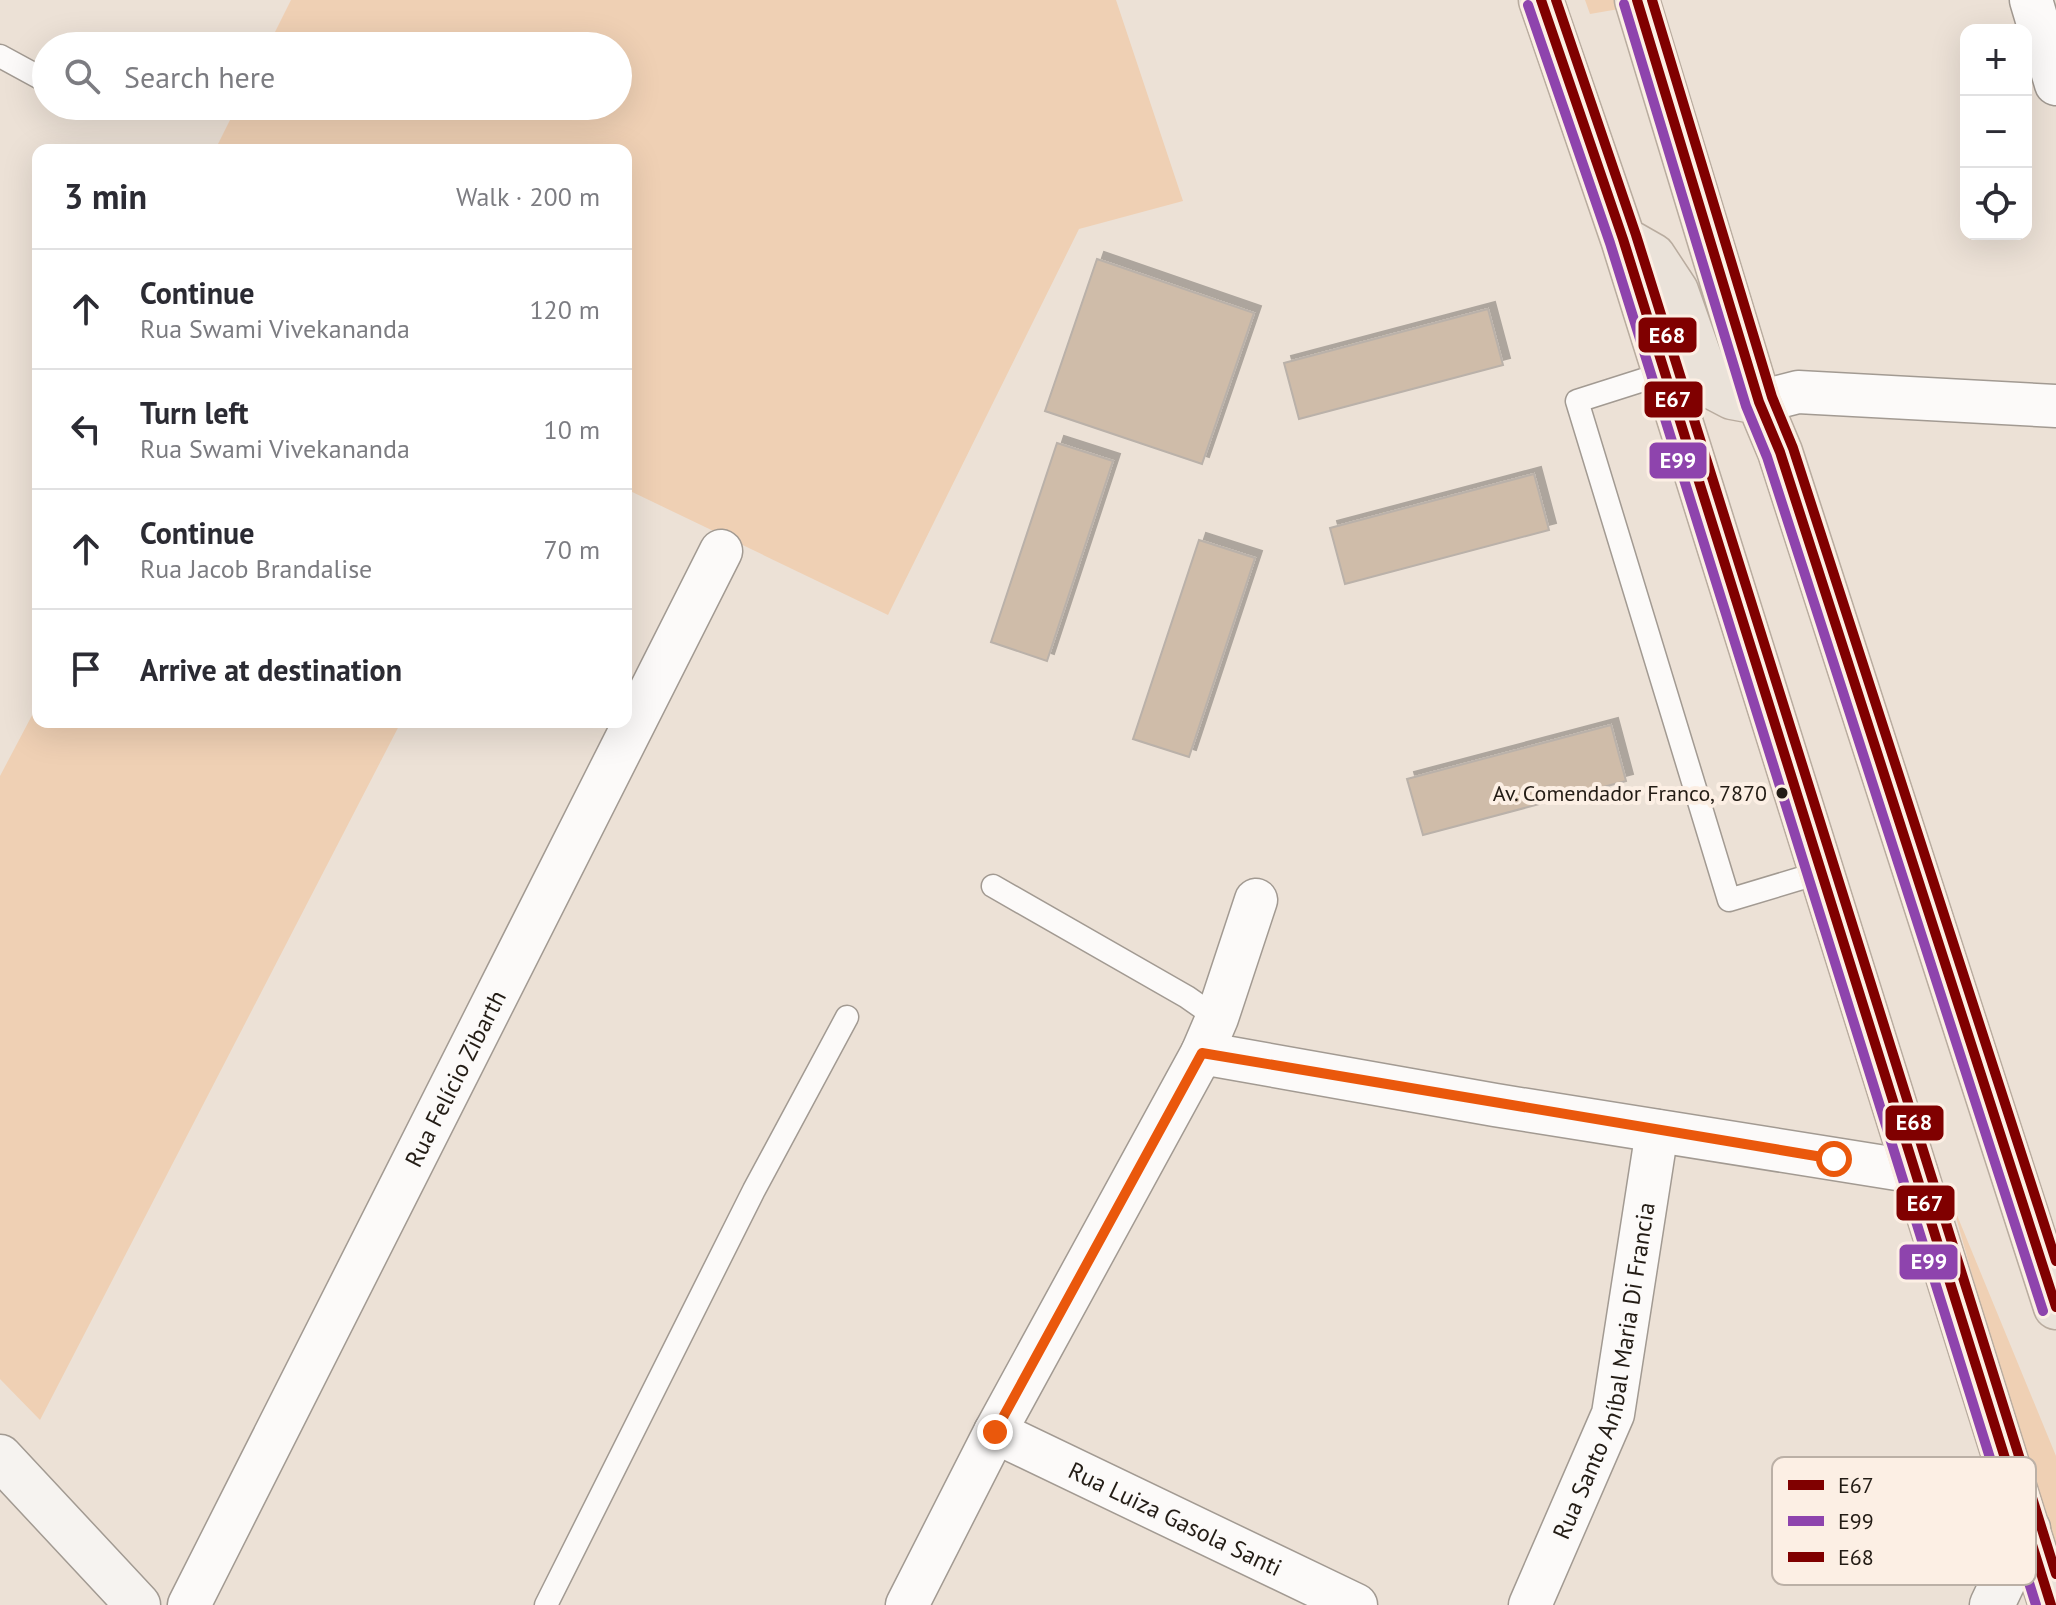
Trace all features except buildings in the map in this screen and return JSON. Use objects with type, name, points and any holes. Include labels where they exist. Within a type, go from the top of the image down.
[{"type":"highway","points":[[1541,0],[1623,239],[2005,1457]]},
{"type":"highway","points":[[1637,0],[1759,402],[1780,452],[2056,1307]]},
{"type":"highway","points":[[1623,239],[1653,256],[1676,291],[1709,385],[1732,397],[1759,402]]},
{"type":"highway","points":[[2036,1555],[2051,1605]]},
{"type":"main road","points":[[0,1457],[138,1605]]},
{"type":"main road","points":[[1992,1605],[2001,1585]]},
{"type":"street","points":[[2031,0],[2056,84]]},
{"type":"street","points":[[1759,402],[1798,392],[2056,406]]},
{"type":"street","name":"Rua Felício Zibarth","points":[[632,727],[721,551]]},
{"type":"street","name":"Rua Felício Zibarth","points":[[189,1605],[632,728]]},
{"type":"street","points":[[907,1605],[995,1432],[1210,1036],[1256,900]]},
{"type":"street","points":[[1210,1036],[1657,1131],[1916,1172]]},
{"type":"street","name":"Rua Santo Aníbal Maria Di Francia","points":[[1530,1605],[1613,1414],[1657,1131]]},
{"type":"street","name":"Rua Luiza Gasola Santi","points":[[995,1432],[1356,1605]]},
{"type":"lane","points":[[0,56],[32,73]]},
{"type":"lane","points":[[1665,373],[1577,401],[1729,900],[1822,872]]},
{"type":"lane","points":[[993,886],[1187,997],[1210,1036]]},
{"type":"lane","points":[[546,1605],[754,1190],[847,1017]]},
{"type":"shaded area","points":[[291,0],[1116,0],[1183,201],[1079,229],[888,615],[632,492],[632,144],[218,144],[230,120],[632,120],[632,32],[275,32]]},
{"type":"shaded area","points":[[1585,0],[1617,0],[1619,9],[1590,14]]},
{"type":"shaded area","points":[[32,715],[32,728],[398,728],[40,1420],[0,1379],[0,776]]},
{"type":"shaded area","points":[[1952,1203],[2056,1456],[2056,1570],[2036,1502],[2036,1457],[2023,1457]]},
{"type":"transit line","name":"E67","points":[[1541,0],[1623,239],[2005,1457]]},
{"type":"transit line","name":"E68","points":[[1556,0],[1636,235],[2019,1457]]},
{"type":"transit line","name":"E67","points":[[1637,0],[1759,402],[1780,452],[2056,1307]]},
{"type":"transit line","name":"E68","points":[[1652,0],[1772,397],[1793,448],[2056,1261]]},
{"type":"transit line","name":"E99","points":[[1624,4],[1746,406],[1767,457],[2043,1311]]},
{"type":"transit line","name":"E99","points":[[1528,5],[1610,243],[1990,1457]]},
{"type":"transit line","name":"E68","points":[[2036,1510],[2056,1574]]},
{"type":"transit line","name":"E67","points":[[2036,1557],[2051,1605]]},
{"type":"transit line","name":"E99","points":[[2030,1585],[2036,1605]]},
{"type":"place","name":"Av. Comendador Franco, 7870","points":[[1782,793]]},
{"type":"route","points":[[995,1432],[1202,1053],[1495,1105],[1834,1159]]}]
